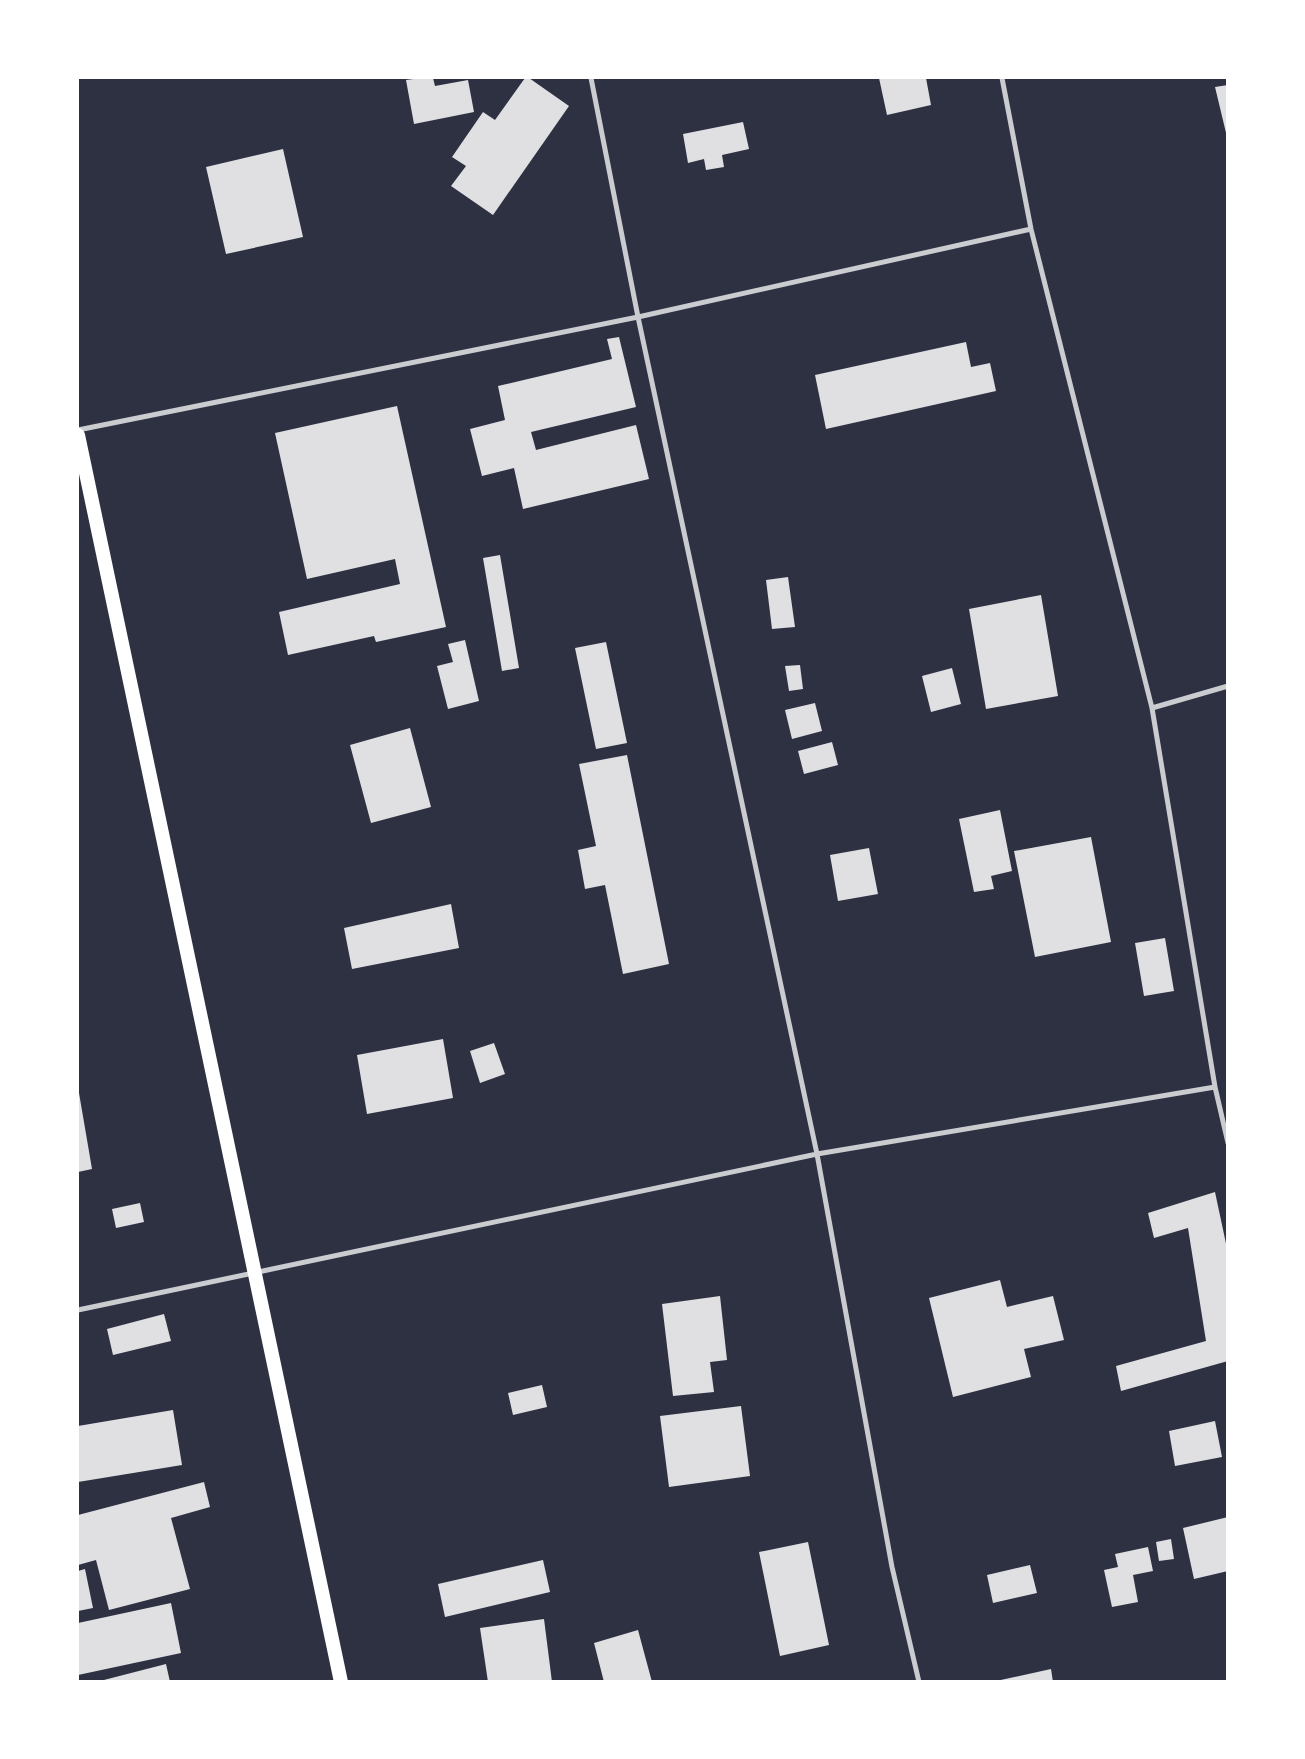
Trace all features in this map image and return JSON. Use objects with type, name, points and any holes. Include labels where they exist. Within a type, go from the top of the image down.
[{"type":"highway","points":[[78,435],[341,1682]]},
{"type":"street","points":[[591,78],[638,317],[817,1154],[892,1567],[919,1682]]},
{"type":"street","points":[[1002,78],[1032,229],[1152,708],[1215,1087],[1228,1143]]},
{"type":"street","points":[[78,430],[638,317],[1032,229]]},
{"type":"street","points":[[1152,708],[1228,686]]},
{"type":"street","points":[[78,1310],[817,1154],[1215,1087]]},
{"type":"building","points":[[433,78],[435,86],[468,80],[474,112],[414,124],[406,80]]},
{"type":"building","points":[[525,78],[529,78],[569,106],[493,215],[451,186],[466,166],[452,157],[483,112],[495,120]]},
{"type":"building","points":[[879,78],[926,78],[931,105],[887,115]]},
{"type":"building","points":[[1228,85],[1228,137],[1227,137],[1215,87]]},
{"type":"building","points":[[743,122],[749,149],[722,155],[724,167],[706,170],[704,159],[688,163],[683,134]]},
{"type":"building","points":[[283,149],[303,237],[226,254],[206,167]]},
{"type":"building","points":[[619,337],[636,407],[531,432],[536,450],[636,425],[649,479],[523,509],[514,468],[482,476],[470,429],[505,420],[498,386],[612,359],[607,339]]},
{"type":"building","points":[[966,342],[971,367],[990,363],[996,391],[826,429],[815,375]]},
{"type":"building","points":[[397,406],[446,627],[376,642],[374,636],[288,655],[279,612],[400,584],[395,559],[307,579],[275,433]]},
{"type":"building","points":[[500,555],[519,668],[502,671],[483,558]]},
{"type":"building","points":[[788,577],[795,627],[772,629],[766,580]]},
{"type":"building","points":[[1041,595],[1058,696],[986,709],[969,609]]},
{"type":"building","points":[[465,640],[479,701],[448,709],[437,666],[453,662],[448,644]]},
{"type":"building","points":[[606,642],[627,743],[596,749],[575,648]]},
{"type":"building","points":[[800,665],[803,689],[789,691],[785,666]]},
{"type":"building","points":[[952,668],[961,704],[931,712],[922,676]]},
{"type":"building","points":[[815,703],[822,731],[792,739],[785,710]]},
{"type":"building","points":[[410,728],[431,807],[371,823],[350,745]]},
{"type":"building","points":[[832,742],[838,765],[804,774],[798,751]]},
{"type":"building","points":[[627,755],[669,964],[623,974],[605,885],[585,889],[578,850],[596,846],[579,764]]},
{"type":"building","points":[[1000,810],[1012,871],[991,876],[994,889],[974,892],[959,819]]},
{"type":"building","points":[[1091,837],[1111,942],[1035,957],[1014,851]]},
{"type":"building","points":[[869,848],[878,894],[838,901],[830,855]]},
{"type":"building","points":[[451,904],[459,948],[352,969],[344,928]]},
{"type":"building","points":[[1165,938],[1174,991],[1144,996],[1135,943]]},
{"type":"building","points":[[443,1039],[453,1098],[367,1114],[357,1055]]},
{"type":"building","points":[[494,1043],[505,1074],[480,1083],[470,1051]]},
{"type":"building","points":[[78,1093],[92,1169],[78,1172]]},
{"type":"building","points":[[1215,1192],[1228,1253],[1228,1361],[1121,1391],[1116,1366],[1206,1341],[1188,1228],[1154,1238],[1148,1213]]},
{"type":"building","points":[[140,1203],[144,1222],[116,1228],[112,1209]]},
{"type":"building","points":[[1000,1280],[1007,1307],[1053,1296],[1064,1340],[1024,1349],[1031,1377],[953,1397],[929,1298]]},
{"type":"building","points":[[720,1296],[727,1360],[710,1362],[714,1392],[673,1396],[662,1304]]},
{"type":"building","points":[[164,1314],[171,1341],[113,1355],[107,1329]]},
{"type":"building","points":[[542,1385],[547,1407],[513,1415],[508,1393]]},
{"type":"building","points":[[741,1406],[750,1476],[669,1487],[660,1416]]},
{"type":"building","points":[[173,1410],[182,1465],[78,1482],[78,1426]]},
{"type":"building","points":[[1215,1421],[1222,1457],[1175,1466],[1169,1431]]},
{"type":"building","points":[[204,1482],[210,1507],[171,1518],[190,1589],[109,1610],[96,1560],[78,1565],[78,1515]]},
{"type":"building","points":[[1228,1517],[1228,1571],[1194,1579],[1183,1528]]},
{"type":"building","points":[[1171,1539],[1174,1559],[1159,1561],[1156,1542]]},
{"type":"building","points":[[808,1542],[829,1645],[780,1656],[759,1552]]},
{"type":"building","points":[[1148,1547],[1153,1571],[1133,1575],[1138,1602],[1112,1607],[1104,1570],[1118,1567],[1115,1554]]},
{"type":"building","points":[[543,1560],[550,1592],[445,1617],[438,1584]]},
{"type":"building","points":[[1030,1565],[1037,1593],[993,1603],[987,1575]]},
{"type":"building","points":[[85,1569],[93,1608],[78,1611],[78,1571]]},
{"type":"building","points":[[171,1603],[181,1653],[78,1675],[78,1623]]},
{"type":"building","points":[[544,1619],[552,1682],[488,1682],[480,1628]]},
{"type":"building","points":[[638,1630],[652,1682],[604,1682],[594,1643]]},
{"type":"building","points":[[166,1664],[170,1682],[100,1682],[100,1681]]},
{"type":"building","points":[[1051,1669],[1053,1682],[996,1682],[996,1681]]}]
